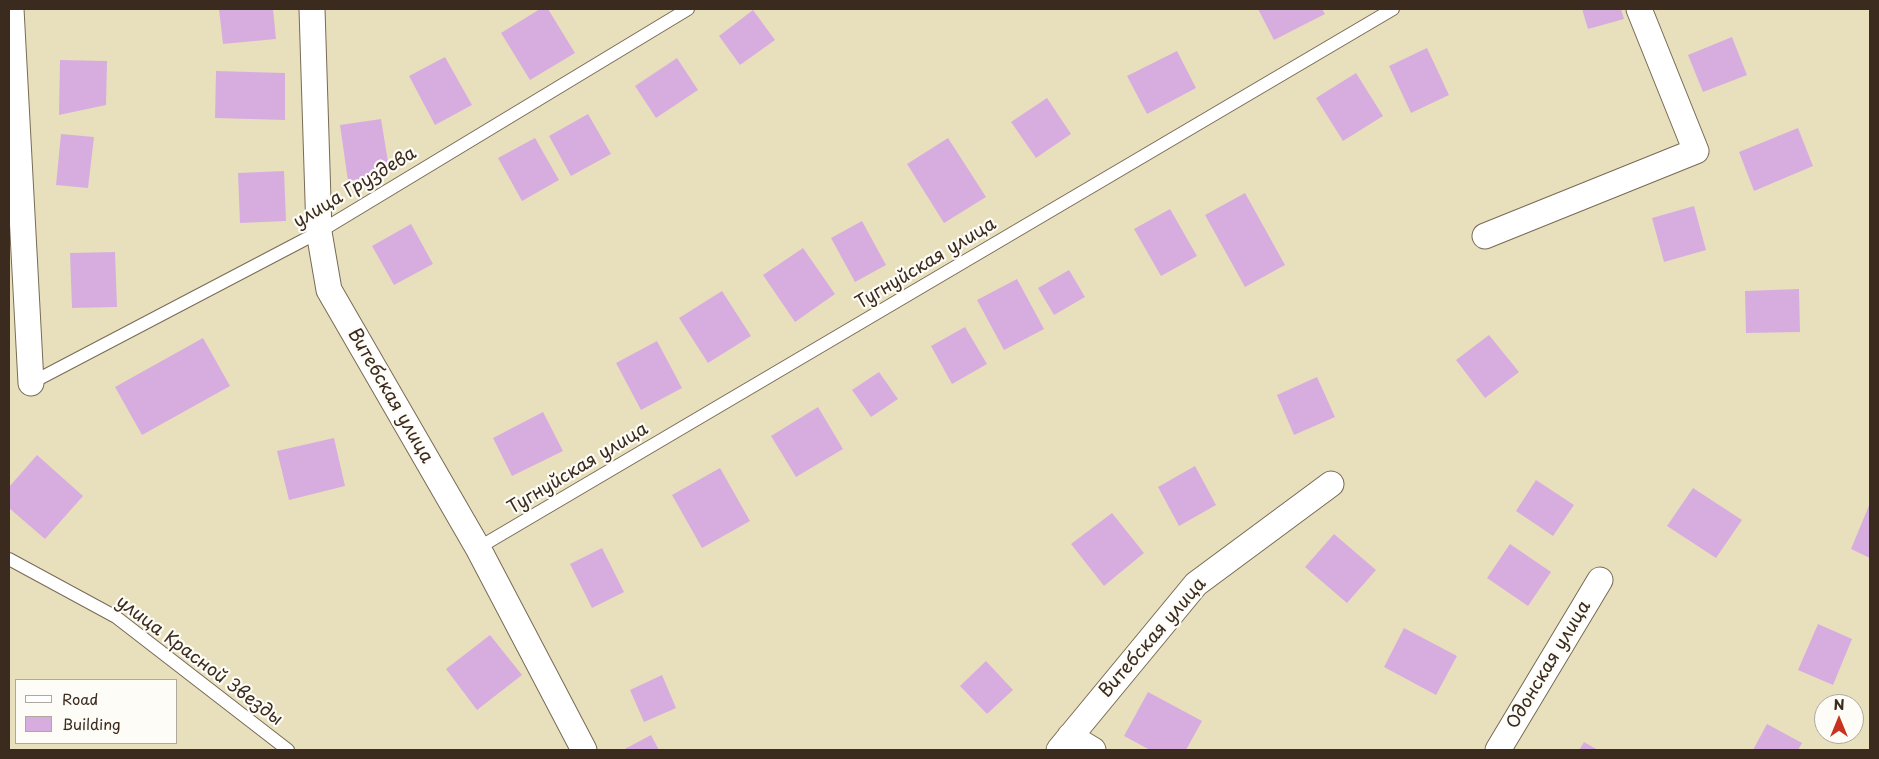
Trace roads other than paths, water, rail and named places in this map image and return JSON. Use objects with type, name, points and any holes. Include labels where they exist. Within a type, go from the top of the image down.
[{"type":"street","points":[[11,9],[32,383]]},
{"type":"street","name":"Витебская улица","points":[[312,9],[319,232],[329,290],[478,548],[584,750]]},
{"type":"street","points":[[1485,236],[1696,151],[1639,9]]},
{"type":"street","name":"Витебская улица","points":[[1065,743],[1196,584],[1331,484]]},
{"type":"street","name":"Одонская улица","points":[[1498,750],[1600,580]]},
{"type":"street","points":[[1065,743],[1092,750]]},
{"type":"lane","name":"улица Груздева","points":[[32,383],[319,232],[688,9]]},
{"type":"lane","name":"Тугнуйская улица","points":[[478,548],[1393,9]]},
{"type":"lane","name":"улица Красной Звезды","points":[[9,559],[116,617],[288,750]]}]
